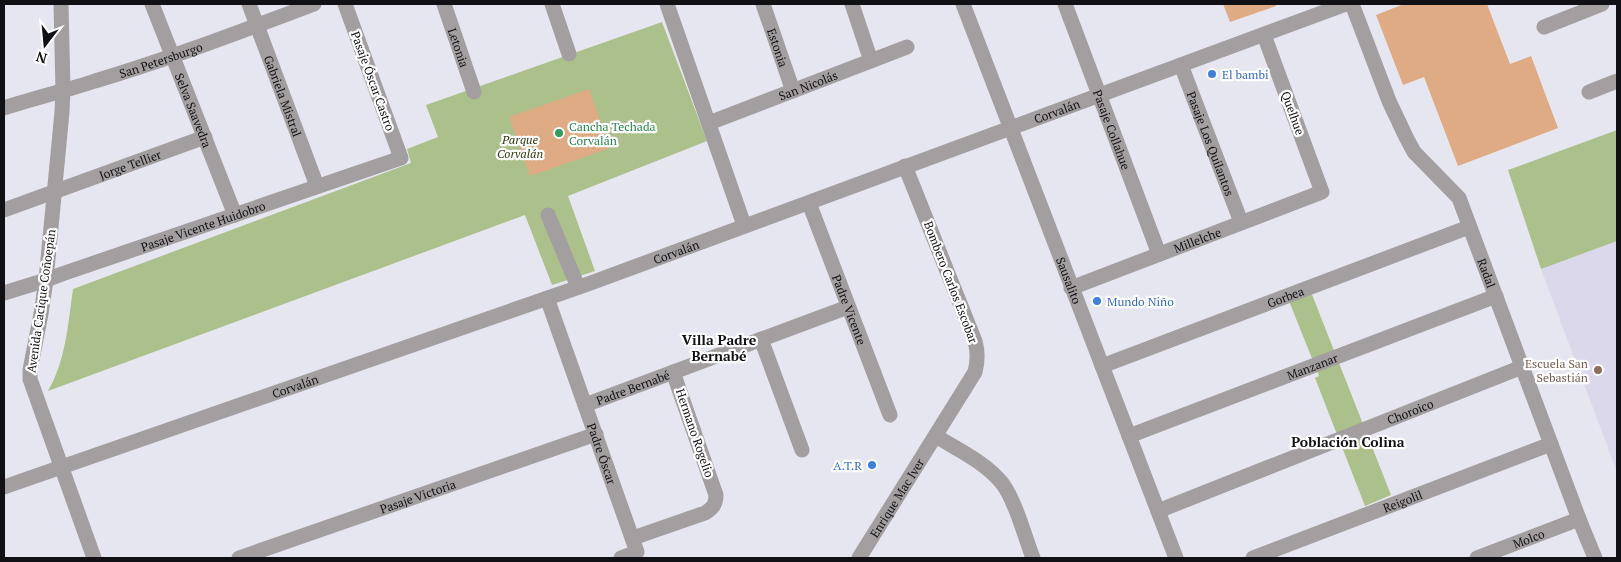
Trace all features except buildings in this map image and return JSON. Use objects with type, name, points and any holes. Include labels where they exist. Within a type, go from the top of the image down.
[{"type":"street","name":"Avenida Cacique Coñoepán","points":[[61,4],[63,90],[55,192],[46,280],[30,379],[94,558]]},
{"type":"street","name":"Selva Saavedra","points":[[152,4],[235,215]]},
{"type":"street","name":"Gabriela Mistral","points":[[249,4],[317,186]]},
{"type":"street","name":"San Petersburgo","points":[[4,108],[94,82],[314,4]]},
{"type":"street","name":"Pasaje Óscar Castro","points":[[345,4],[401,158]]},
{"type":"street","name":"Letonia","points":[[444,4],[474,92]]},
{"type":"street","points":[[552,4],[569,54]]},
{"type":"street","points":[[667,4],[744,225]]},
{"type":"street","name":"Estonia","points":[[763,4],[793,91]]},
{"type":"street","points":[[852,4],[871,61]]},
{"type":"street","name":"Sausalito","points":[[963,4],[1176,558]]},
{"type":"street","name":"Pasaje Collahue","points":[[1066,4],[1158,254]]},
{"type":"street","name":"Corvalán","points":[[4,487],[578,287],[1346,4]]},
{"type":"street","name":"Radal","points":[[1352,4],[1389,101],[1414,152],[1459,198],[1595,558]]},
{"type":"street","points":[[1544,27],[1602,4]]},
{"type":"street","name":"Quelhue","points":[[1264,34],[1322,192]]},
{"type":"street","name":"San Nicolás","points":[[709,123],[906,48]]},
{"type":"street","name":"Pasaje Los Quilantos","points":[[1181,65],[1241,222]]},
{"type":"street","points":[[1590,92],[1617,81]]},
{"type":"street","name":"Jorge Tellier","points":[[4,210],[205,137]]},
{"type":"street","name":"Pasaje Vicente Huidobro","points":[[4,293],[401,158]]},
{"type":"street","name":"Bombero Carlos Escobar","points":[[905,166],[977,349],[978,356],[975,372],[936,436]]},
{"type":"street","name":"Millelche","points":[[1071,288],[1322,192]]},
{"type":"street","name":"Padre Vicente","points":[[809,203],[890,415]]},
{"type":"street","points":[[548,214],[578,287]]},
{"type":"street","name":"Gorbea","points":[[1102,366],[1469,227]]},
{"type":"street","name":"Manzanar","points":[[1129,436],[1496,296]]},
{"type":"street","name":"Padre Óscar","points":[[547,298],[635,545]]},
{"type":"street","name":"Padre Bernabé","points":[[585,405],[848,307]]},
{"type":"street","points":[[760,339],[802,450]]},
{"type":"street","name":"Choroico","points":[[1158,510],[1522,367]]},
{"type":"street","name":"Hermano Rogelio","points":[[635,545],[705,513],[712,508],[716,501],[716,495],[673,372]]},
{"type":"street","name":"Pasaje Victoria","points":[[239,558],[596,434]]},
{"type":"street","points":[[936,436],[986,468],[1001,483],[1008,492],[1033,558]]},
{"type":"street","name":"Enrique Mac Iver","points":[[859,558],[936,436]]},
{"type":"street","name":"Reigolil","points":[[1254,558],[1551,444]]},
{"type":"street","name":"Molco","points":[[1477,558],[1579,519]]},
{"type":"street","points":[[621,558],[635,545]]},
{"type":"shaded area","name":"Escuela San Sebastián","points":[[1617,241],[1617,472],[1541,269]]},
{"type":"green space","name":"Parque Corvalán","points":[[662,22],[707,141],[568,196],[595,271],[552,285],[525,215],[48,391],[63,354],[73,289],[411,163],[407,149],[438,137],[426,105]]},
{"type":"green space","points":[[1617,130],[1617,241],[1541,269],[1508,170]]},
{"type":"green space","points":[[1311,292],[1391,495],[1365,506],[1315,378],[1319,376],[1289,301]]},
{"type":"place","name":"El bambi","points":[[1212,74]]},
{"type":"place","name":"Cancha Techada Corvalán","points":[[559,133]]},
{"type":"place","name":"Mundo Niño","points":[[1097,301]]},
{"type":"place","name":"Escuela San Sebastián","points":[[1598,370]]},
{"type":"place","name":"A.T.R","points":[[872,465]]},
{"type":"district","name":"Villa Padre Bernabé","points":[[719,348]]},
{"type":"district","name":"Población Colina","points":[[1348,441]]}]
